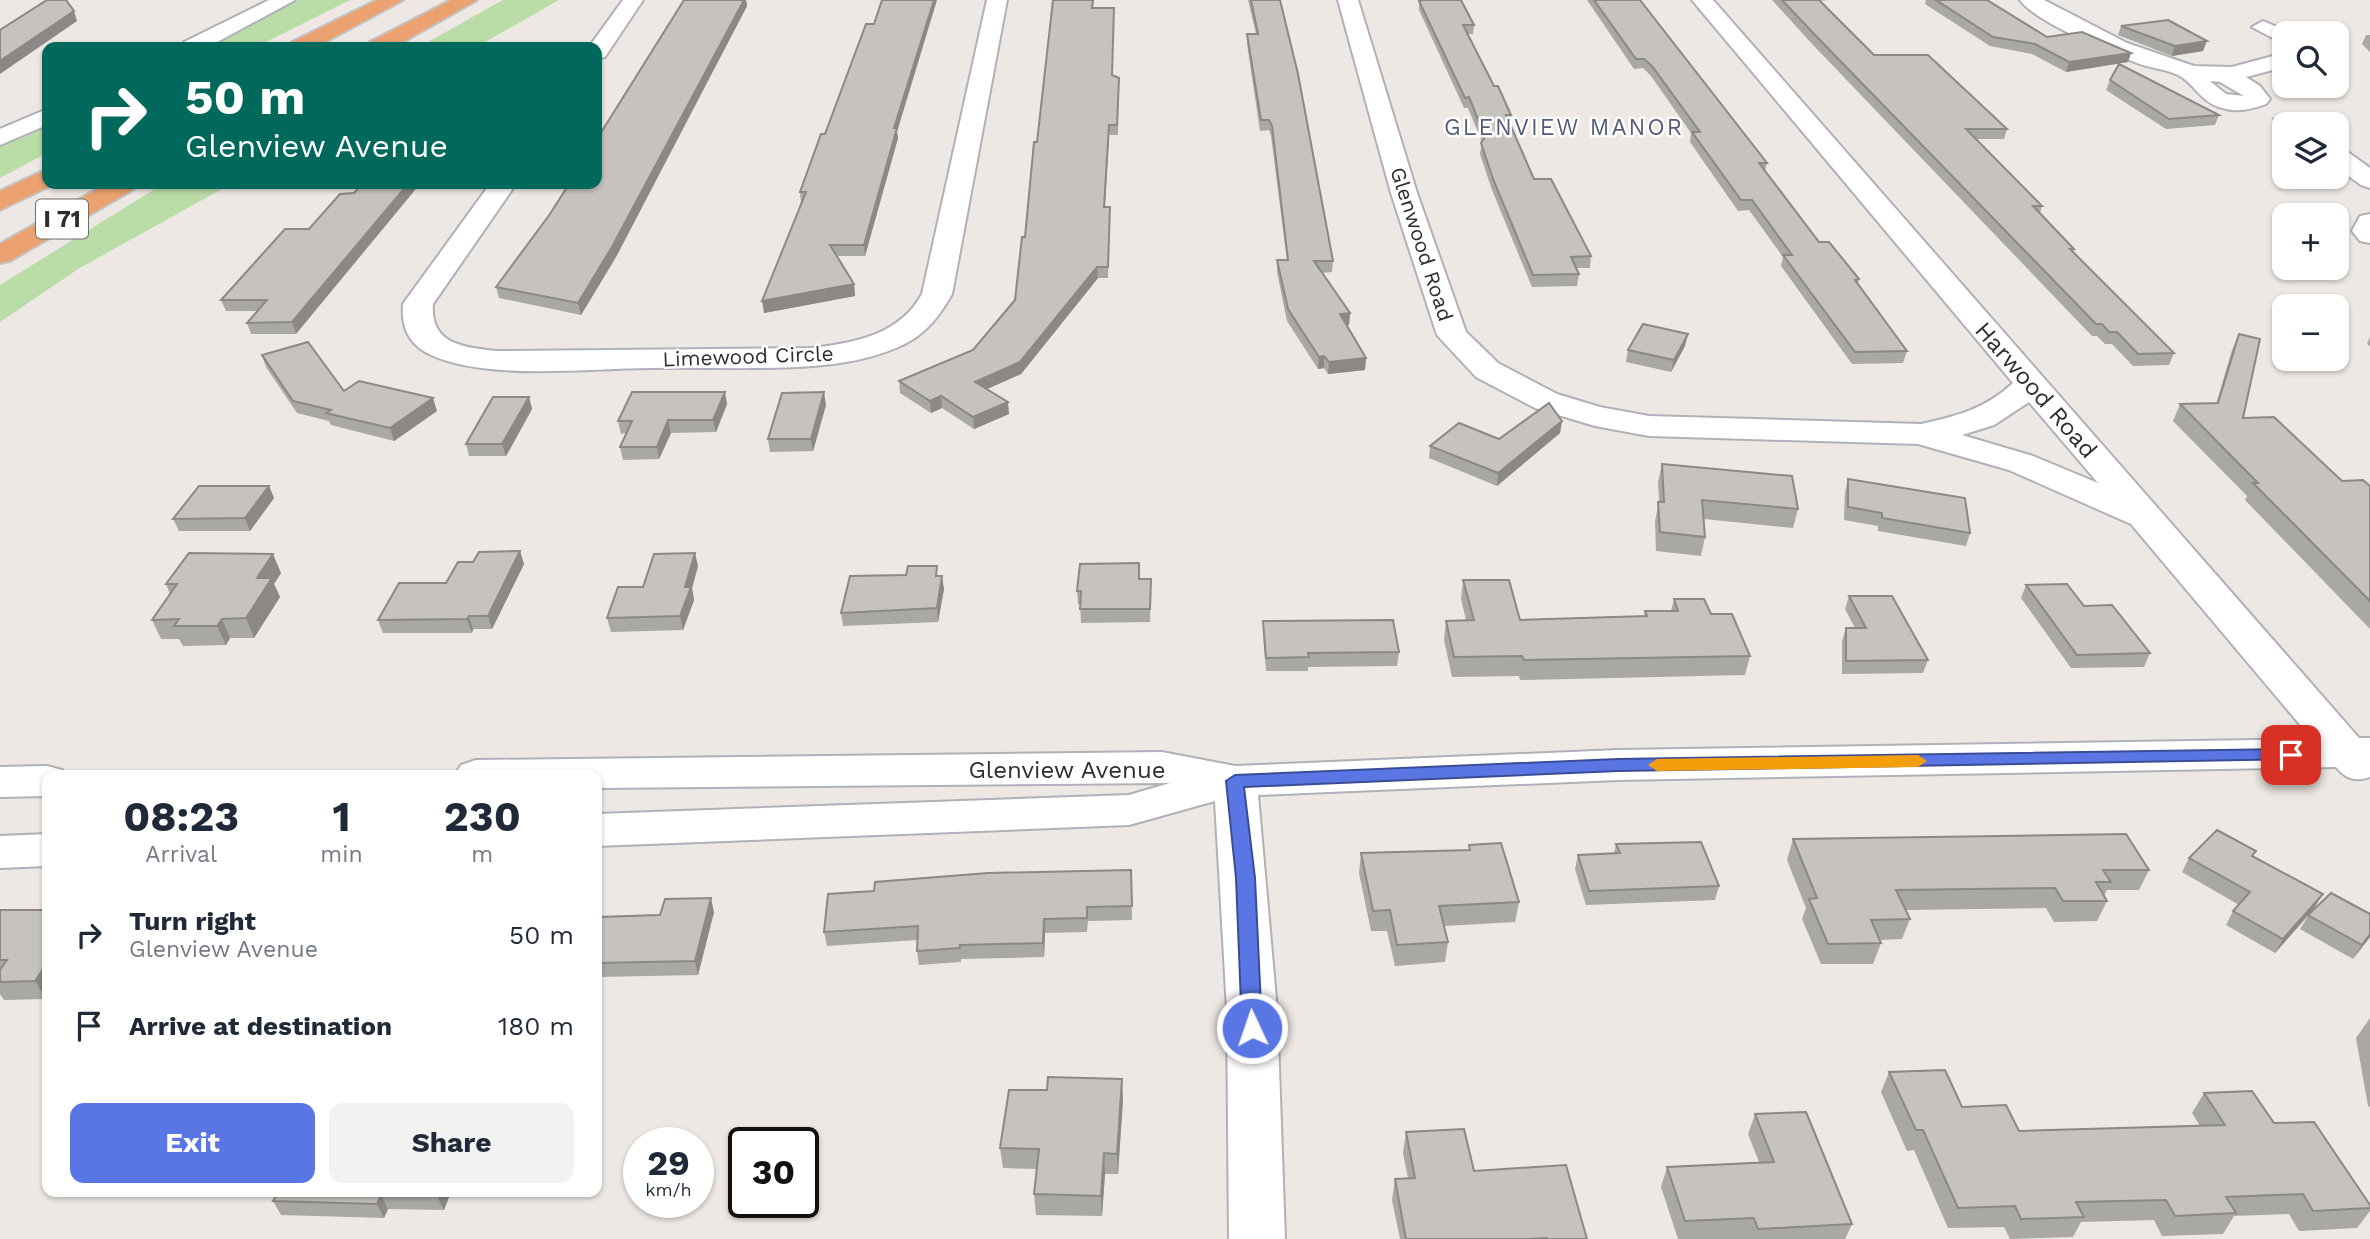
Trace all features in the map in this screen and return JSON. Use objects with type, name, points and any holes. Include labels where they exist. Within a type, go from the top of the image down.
[{"type":"highway","points":[[310,42],[393,0]]},
{"type":"highway","points":[[387,42],[467,0]]},
{"type":"highway","name":"I 71","points":[[0,202],[42,180]]},
{"type":"highway","name":"I 71","points":[[0,255],[116,189]]},
{"type":"street","points":[[202,42],[285,0]]},
{"type":"street","points":[[602,45],[633,0]]},
{"type":"street","name":"Limewood Circle","points":[[499,189],[418,304],[416,322],[419,330],[433,345],[443,350],[470,358],[497,360],[811,357],[881,343],[919,321],[933,305],[937,294],[997,0]]},
{"type":"street","name":"Glenwood Road","points":[[1348,0],[1404,193],[1452,335],[1487,370],[1546,401],[1622,422],[1707,429],[1920,434],[1955,428],[1991,416],[2009,406],[2030,384]]},
{"type":"street","name":"Harwood Road","points":[[1702,0],[2030,384],[2362,761]]},
{"type":"street","points":[[2030,0],[2096,37],[2205,73],[2272,62]]},
{"type":"street","points":[[2263,27],[2272,32]]},
{"type":"street","points":[[0,138],[42,118]]},
{"type":"street","points":[[2349,165],[2370,180]]},
{"type":"street","points":[[2370,222],[2367,231],[2370,235]]},
{"type":"street","name":"Glenwood Road","points":[[1920,434],[2021,463],[2146,517]]},
{"type":"street","name":"Glenview Avenue","points":[[602,773],[1162,767],[1235,781],[1618,765],[2362,761]]},
{"type":"street","points":[[0,782],[42,781]]},
{"type":"street","points":[[602,830],[1129,810],[1235,781],[1245,878],[1255,1103],[1257,1239]]},
{"type":"street","points":[[0,852],[42,850]]},
{"type":"green space","points":[[299,0],[350,0],[266,42],[212,42]]},
{"type":"green space","points":[[503,0],[559,0],[485,42],[428,42]]},
{"type":"green space","points":[[42,124],[42,156],[0,178],[0,144]]},
{"type":"green space","points":[[155,189],[222,189],[78,269],[0,322],[0,285]]},
{"type":"building","points":[[47,0],[66,0],[74,11],[0,61],[0,30]]},
{"type":"building","points":[[684,0],[744,0],[613,245],[578,303],[496,287],[566,189],[602,189],[602,131]]},
{"type":"building","points":[[882,0],[934,0],[894,128],[897,128],[864,245],[830,245],[854,284],[762,301],[806,192],[800,192],[821,134],[825,134],[866,24],[874,24]]},
{"type":"building","points":[[1053,0],[1093,0],[1092,8],[1114,8],[1112,75],[1119,78],[1117,125],[1109,125],[1104,207],[1110,207],[1108,267],[1097,267],[1020,362],[975,382],[1008,402],[973,417],[941,396],[930,401],[899,381],[973,350],[1015,300]]},
{"type":"building","points":[[1251,0],[1280,0],[1298,74],[1333,261],[1314,261],[1350,313],[1340,314],[1366,358],[1329,362],[1324,356],[1319,357],[1288,309],[1277,260],[1288,260],[1272,126],[1269,120],[1261,120],[1247,34],[1258,34]]},
{"type":"building","points":[[1461,0],[1474,25],[1463,25],[1494,86],[1498,86],[1511,115],[1506,115],[1534,179],[1551,179],[1591,256],[1571,257],[1579,274],[1533,275],[1493,179],[1481,143],[1485,137],[1469,97],[1465,98],[1419,1]]},
{"type":"building","points":[[1594,0],[1640,0],[1767,163],[1759,163],[1819,242],[1829,242],[1859,279],[1855,280],[1907,351],[1855,352],[1783,255],[1792,255],[1752,200],[1741,200],[1692,132],[1700,132],[1652,66],[1644,59],[1636,59]]},
{"type":"building","points":[[1782,0],[1819,0],[1874,55],[1928,55],[2007,129],[1966,129],[2042,206],[2033,206],[2074,249],[2070,249],[2174,353],[2138,354],[2117,332],[2109,332],[2102,324],[2096,324]]},
{"type":"building","points":[[1936,0],[1987,0],[2047,37],[2082,32],[2131,53],[2069,62],[2035,44],[1993,37]]},
{"type":"building","points":[[2168,20],[2207,41],[2175,46],[2121,26]]},
{"type":"building","points":[[2119,64],[2219,115],[2169,119],[2110,80]]},
{"type":"building","points":[[358,189],[404,189],[292,322],[247,323],[267,300],[221,300],[285,229],[309,229],[340,194],[354,193]]},
{"type":"building","points":[[1643,324],[1688,334],[1674,360],[1628,350]]},
{"type":"building","points":[[2239,334],[2260,339],[2243,418],[2274,417],[2342,481],[2363,480],[2370,486],[2370,601],[2253,483],[2258,483],[2180,404],[2218,403]]},
{"type":"building","points":[[308,342],[344,391],[359,381],[433,398],[390,428],[326,413],[331,410],[293,401],[262,355]]},
{"type":"building","points":[[632,392],[725,392],[713,420],[668,420],[657,447],[620,447],[632,421],[618,421]]},
{"type":"building","points":[[824,392],[811,439],[768,439],[782,393]]},
{"type":"building","points":[[493,397],[529,397],[502,444],[466,444]]},
{"type":"building","points":[[1549,403],[1562,421],[1498,473],[1430,446],[1459,423],[1499,439]]},
{"type":"building","points":[[1662,464],[1792,476],[1798,509],[1702,500],[1705,537],[1660,532],[1658,502],[1664,502]]},
{"type":"building","points":[[1848,479],[1965,498],[1970,533],[1882,518],[1882,513],[1848,507]]},
{"type":"building","points":[[199,486],[269,486],[245,518],[173,519]]},
{"type":"building","points":[[520,551],[488,616],[469,616],[467,619],[378,620],[399,583],[446,583],[458,562],[473,562],[479,552]]},
{"type":"building","points":[[189,553],[273,554],[257,578],[272,578],[246,618],[222,619],[217,626],[174,626],[179,619],[152,620],[177,584],[166,584]]},
{"type":"building","points":[[695,553],[685,587],[691,587],[680,616],[607,618],[618,587],[643,587],[654,554]]},
{"type":"building","points":[[1139,563],[1139,579],[1151,579],[1150,609],[1080,609],[1081,591],[1077,591],[1080,564]]},
{"type":"building","points":[[908,566],[937,566],[936,576],[942,576],[937,608],[841,613],[850,576],[906,575]]},
{"type":"building","points":[[1463,580],[1509,580],[1520,620],[1647,616],[1645,611],[1678,611],[1674,599],[1704,599],[1711,614],[1732,614],[1750,656],[1524,660],[1522,656],[1454,657],[1446,621],[1474,620]]},
{"type":"building","points":[[2067,584],[2084,606],[2112,605],[2150,653],[2077,655],[2026,585]]},
{"type":"building","points":[[1849,596],[1892,596],[1928,660],[1846,661],[1846,628],[1866,628]]},
{"type":"building","points":[[1393,620],[1399,652],[1308,653],[1309,657],[1266,658],[1263,621]]},
{"type":"building","points":[[2217,830],[2256,851],[2252,856],[2323,894],[2283,939],[2233,911],[2250,892],[2189,858]]},
{"type":"building","points":[[2126,834],[2149,870],[2103,870],[2111,882],[2096,882],[2107,901],[2063,901],[2055,888],[1896,890],[1910,919],[1871,920],[1881,943],[1828,944],[1809,899],[1817,898],[1793,839]]},
{"type":"building","points":[[1701,842],[1719,886],[1589,891],[1578,855],[1620,853],[1616,844]]},
{"type":"building","points":[[1501,843],[1519,902],[1439,906],[1448,942],[1397,945],[1390,910],[1373,911],[1361,853],[1470,850],[1469,845]]},
{"type":"building","points":[[1131,870],[1132,906],[1087,907],[1087,918],[1044,919],[1043,943],[960,945],[960,948],[917,951],[918,926],[824,932],[828,894],[874,891],[875,882],[988,873]]},
{"type":"building","points":[[2331,893],[2370,914],[2370,934],[2362,945],[2308,915]]},
{"type":"building","points":[[711,898],[695,961],[602,963],[602,917],[660,915],[665,899]]},
{"type":"building","points":[[0,910],[42,910],[42,970],[35,981],[0,982],[0,970],[7,960],[0,960]]},
{"type":"building","points":[[1945,1070],[1962,1107],[2006,1105],[2019,1131],[2225,1125],[2204,1093],[2252,1091],[2274,1123],[2314,1122],[2370,1208],[2313,1211],[2303,1194],[2226,1197],[2236,1213],[2175,1216],[2166,1200],[2076,1202],[2084,1217],[2021,1219],[2015,1206],[1958,1208],[1923,1130],[1916,1130],[1889,1072]]},
{"type":"building","points":[[1048,1077],[1122,1079],[1117,1154],[1104,1153],[1101,1196],[1034,1194],[1039,1149],[1000,1148],[1009,1090],[1047,1090]]},
{"type":"building","points":[[1806,1112],[1852,1224],[1758,1229],[1754,1218],[1685,1221],[1667,1167],[1774,1162],[1755,1114]]},
{"type":"building","points":[[1464,1129],[1474,1171],[1566,1165],[1587,1239],[1406,1239],[1395,1179],[1415,1178],[1406,1132]]},
{"type":"building","points":[[275,1197],[380,1197],[377,1204],[273,1201]]},
{"type":"slow traffic","points":[[1657,765],[1918,761]]},
{"type":"district","name":"GLENVIEW MANOR","points":[[1564,127]]},
{"type":"route","points":[[1252,1028],[1245,878],[1235,781],[1618,765],[2291,755]]}]
